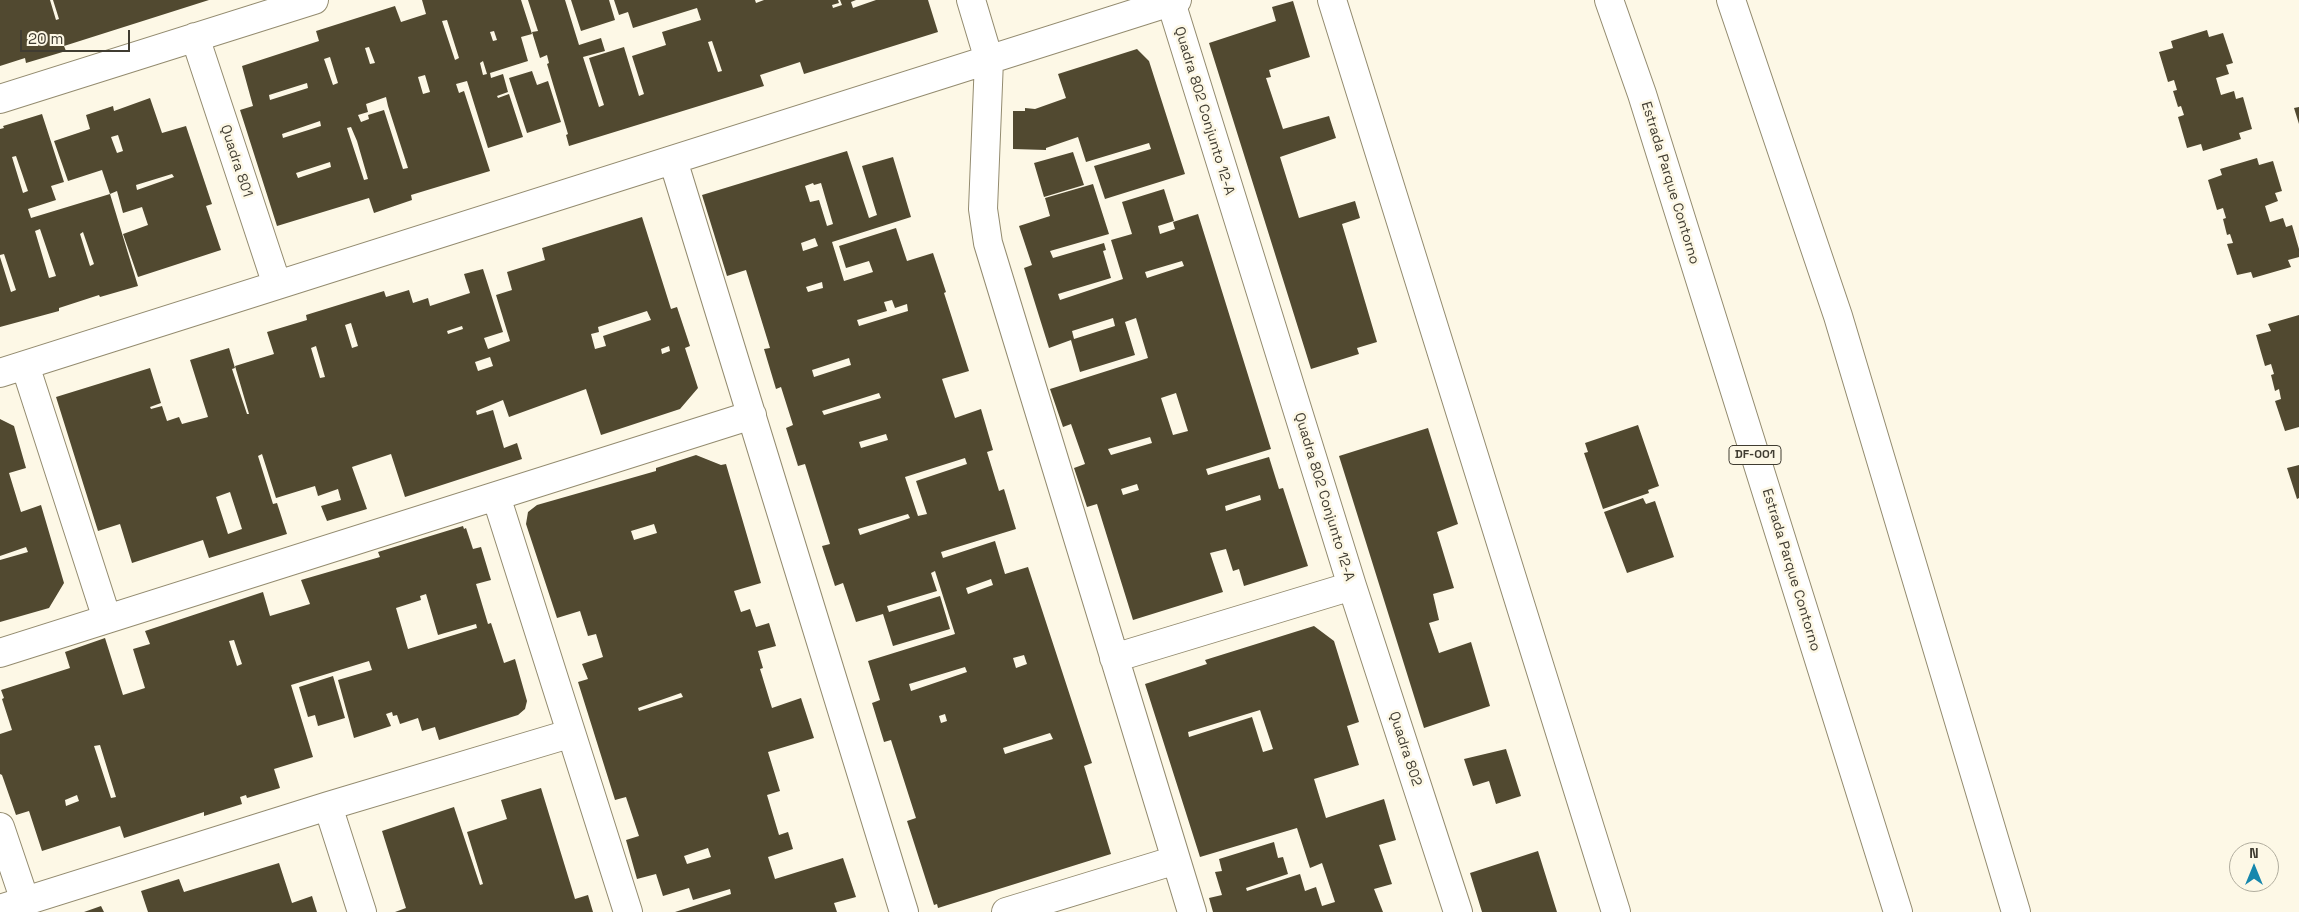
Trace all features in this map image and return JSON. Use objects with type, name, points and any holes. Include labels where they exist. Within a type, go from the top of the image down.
[{"type":"main road","points":[[0,100],[314,0]]},
{"type":"main road","points":[[971,0],[989,60],[984,209],[988,243],[1192,912]]},
{"type":"main road","points":[[1332,0],[1616,912]]},
{"type":"main road","points":[[1596,0],[1621,37]]},
{"type":"main road","name":"Estrada Parque Contorno","points":[[1609,0],[1642,94],[1898,912]]},
{"type":"main road","points":[[1731,0],[1838,316],[2016,912]]},
{"type":"main road","points":[[107,619],[12,369],[1174,1]]},
{"type":"main road","name":"Quadra 802 Conjunto 12-A","points":[[1114,658],[1352,586],[1174,1]]},
{"type":"main road","name":"Quadra 801","points":[[195,37],[277,285]]},
{"type":"main road","points":[[673,160],[904,912]]},
{"type":"main road","points":[[0,653],[752,415]]},
{"type":"main road","points":[[496,496],[628,912]]},
{"type":"main road","name":"Quadra 802","points":[[1352,586],[1458,912]]},
{"type":"main road","points":[[0,827],[13,905],[328,806],[570,734]]},
{"type":"main road","points":[[328,806],[362,912]]},
{"type":"main road","points":[[1006,912],[1176,860]]},
{"type":"building","points":[[0,0],[50,0],[56,20],[59,19],[53,0],[209,0],[64,46],[66,51],[26,63],[25,58],[0,66]]},
{"type":"building","points":[[422,0],[521,0],[532,34],[521,37],[528,61],[490,73],[491,78],[503,74],[508,92],[497,96],[498,98],[509,94],[523,137],[488,148],[467,81],[456,84],[459,93],[464,91],[490,171],[411,195],[412,200],[374,213],[369,198],[277,226],[240,110],[253,106],[242,66],[319,41],[316,31],[395,6],[401,22],[426,14]],"holes":[[[447,20],[459,58],[455,60],[442,21]],[[494,31],[497,40],[493,41],[490,32]],[[369,47],[375,63],[370,64],[365,48]],[[330,57],[338,83],[333,85],[324,59]],[[483,61],[487,74],[483,75],[480,63]],[[425,75],[430,92],[423,94],[418,77]],[[307,83],[308,88],[270,100],[269,95]],[[386,97],[408,168],[403,169],[384,110],[368,115],[369,119],[361,122],[358,115],[368,112],[366,104]],[[320,121],[321,126],[283,138],[282,134]],[[351,127],[357,141],[368,179],[364,180],[347,128]],[[330,162],[331,167],[298,178],[296,173]]]},
{"type":"building","points":[[528,0],[565,0],[579,45],[601,38],[605,51],[583,57],[599,107],[604,105],[589,58],[624,47],[639,96],[644,94],[632,56],[666,45],[662,32],[701,20],[697,8],[633,28],[628,12],[619,15],[614,0],[755,0],[756,3],[764,0],[838,0],[839,3],[832,5],[833,8],[842,5],[840,0],[856,0],[851,2],[853,8],[876,0],[928,0],[938,32],[804,74],[800,62],[760,75],[764,86],[569,146],[566,135],[568,134],[547,64],[549,63],[547,55],[540,58],[532,32],[538,31]],"holes":[[[712,41],[722,71],[718,72],[708,42]]]},
{"type":"building","points":[[571,0],[609,0],[615,20],[581,31]]},
{"type":"building","points":[[1293,1],[1310,57],[1269,70],[1271,77],[1266,78],[1283,129],[1329,116],[1336,138],[1280,157],[1299,218],[1355,201],[1360,218],[1342,224],[1377,342],[1357,348],[1359,354],[1311,369],[1209,43],[1276,21],[1272,7]]},
{"type":"building","points":[[2207,30],[2209,37],[2223,33],[2233,63],[2226,65],[2229,74],[2216,78],[2221,95],[2234,91],[2236,99],[2243,97],[2252,129],[2239,133],[2241,139],[2203,151],[2201,144],[2187,148],[2178,117],[2184,115],[2181,106],[2178,107],[2173,91],[2177,90],[2174,80],[2168,82],[2159,52],[2173,48],[2171,41]]},
{"type":"building","points":[[1137,49],[1149,61],[1185,174],[1105,199],[1094,166],[1151,149],[1149,143],[1086,162],[1078,137],[1046,148],[1046,150],[1013,149],[1013,111],[1025,111],[1025,108],[1035,109],[1066,98],[1058,74]]},
{"type":"building","points":[[532,71],[537,85],[548,81],[561,122],[527,133],[509,78]]},
{"type":"building","points":[[150,98],[162,133],[186,126],[212,204],[206,206],[221,250],[138,277],[123,234],[148,225],[142,207],[123,213],[117,191],[110,194],[102,170],[68,181],[54,141],[90,129],[86,115],[113,106],[114,111]],"holes":[[[118,135],[123,151],[117,153],[111,137]],[[172,174],[174,177],[137,190],[136,185]]]},
{"type":"building","points":[[2299,107],[2299,124],[2294,108]]},
{"type":"building","points":[[42,114],[64,182],[51,186],[56,200],[28,209],[31,218],[110,194],[138,286],[100,297],[99,295],[59,308],[59,311],[0,327],[0,257],[11,292],[16,290],[4,254],[0,255],[0,129],[4,128],[3,126]],"holes":[[[16,156],[28,191],[23,193],[12,157]],[[40,229],[56,276],[49,278],[35,231]],[[83,232],[94,264],[90,266],[80,234]]]},
{"type":"building","points":[[847,151],[869,218],[877,215],[862,166],[893,157],[911,217],[832,242],[844,281],[873,272],[869,261],[846,268],[839,246],[896,228],[907,261],[933,253],[969,371],[942,379],[955,418],[981,409],[993,450],[987,452],[999,491],[1004,489],[1016,529],[941,552],[943,558],[995,541],[1005,574],[1028,567],[1092,763],[1084,766],[1111,854],[938,908],[937,904],[934,905],[907,821],[916,818],[891,740],[884,742],[872,703],[880,700],[868,661],[955,634],[935,571],[931,573],[937,591],[887,606],[889,612],[940,596],[950,629],[893,646],[883,614],[856,622],[843,583],[835,586],[822,546],[830,544],[805,464],[798,466],[786,428],[793,425],[781,387],[776,389],[764,349],[770,348],[746,270],[727,276],[702,195]],"holes":[[[821,183],[833,224],[827,226],[819,200],[810,202],[805,186]],[[815,238],[818,246],[803,251],[801,243]],[[822,282],[823,288],[808,292],[806,287]],[[892,300],[895,308],[907,304],[908,311],[859,326],[857,320],[887,311],[884,302]],[[849,358],[851,365],[814,377],[812,370]],[[879,393],[881,398],[824,415],[822,411]],[[886,434],[888,440],[861,448],[859,442]],[[965,458],[967,464],[916,481],[927,514],[918,516],[905,477]],[[908,514],[910,518],[860,535],[858,529]],[[991,579],[993,585],[968,594],[966,588]],[[1024,655],[1027,664],[1016,668],[1013,658]],[[965,667],[967,672],[911,691],[909,684]],[[945,714],[947,721],[941,723],[939,716]],[[1050,733],[1053,739],[1005,754],[1003,748]]]},
{"type":"building","points":[[1073,152],[1084,185],[1044,197],[1034,163]]},
{"type":"building","points":[[2257,158],[2259,165],[2273,161],[2282,191],[2275,193],[2278,201],[2265,206],[2270,222],[2283,218],[2286,227],[2292,225],[2299,249],[2299,257],[2288,260],[2291,267],[2253,278],[2251,272],[2237,275],[2227,244],[2233,243],[2230,234],[2227,235],[2223,219],[2226,218],[2223,208],[2217,210],[2208,180],[2222,175],[2220,169]]},
{"type":"building","points":[[1093,184],[1109,234],[1050,251],[1053,258],[1104,243],[1106,250],[1103,251],[1111,278],[1058,294],[1060,300],[1123,279],[1111,240],[1132,234],[1122,202],[1164,189],[1174,221],[1158,226],[1160,234],[1175,229],[1173,222],[1198,214],[1271,449],[1206,469],[1208,475],[1269,457],[1279,489],[1283,488],[1308,566],[1244,586],[1239,569],[1233,571],[1226,549],[1210,553],[1223,592],[1133,620],[1097,504],[1087,507],[1074,468],[1085,464],[1071,424],[1063,427],[1050,389],[1148,358],[1136,318],[1125,322],[1135,355],[1080,372],[1071,340],[1049,348],[1024,268],[1032,265],[1019,226],[1050,216],[1045,198]],"holes":[[[1182,261],[1184,266],[1147,278],[1145,272]],[[1113,318],[1115,326],[1074,339],[1072,331]],[[1176,393],[1188,431],[1173,435],[1161,398]],[[1150,437],[1152,443],[1111,455],[1108,449]],[[1137,484],[1139,490],[1123,495],[1121,489]],[[1260,495],[1261,500],[1226,511],[1225,506]]]},
{"type":"building","points":[[642,217],[671,309],[677,307],[690,346],[685,348],[698,388],[680,409],[601,435],[586,389],[509,417],[503,400],[476,411],[477,415],[493,410],[504,448],[517,443],[522,459],[405,497],[391,454],[352,467],[367,509],[327,521],[321,506],[341,500],[338,489],[318,496],[315,486],[276,498],[262,454],[258,456],[273,504],[277,503],[287,534],[209,558],[203,540],[132,563],[120,524],[98,531],[56,397],[150,368],[161,403],[150,407],[151,409],[162,406],[167,421],[179,417],[182,424],[208,417],[190,360],[229,348],[235,368],[232,369],[247,414],[249,414],[235,366],[274,354],[267,332],[307,320],[306,315],[384,291],[386,297],[409,290],[413,303],[428,298],[430,306],[470,293],[464,274],[483,269],[503,332],[484,338],[488,349],[510,341],[496,295],[512,290],[507,272],[545,260],[542,248]],"holes":[[[647,311],[651,320],[603,336],[606,346],[595,349],[591,334],[599,332],[598,327]],[[351,323],[358,346],[352,348],[345,325]],[[462,326],[463,329],[448,334],[447,331]],[[316,346],[325,377],[320,378],[311,348]],[[669,346],[670,351],[662,354],[661,349]],[[490,357],[493,366],[478,371],[475,362]],[[230,492],[242,529],[228,534],[216,497]]]},
{"type":"building","points":[[2299,315],[2299,427],[2285,431],[2275,401],[2281,399],[2279,389],[2275,391],[2271,375],[2274,374],[2271,364],[2265,366],[2256,335],[2271,331],[2268,324]]},
{"type":"building","points":[[0,419],[14,426],[26,468],[9,473],[21,512],[41,505],[64,583],[49,608],[0,622],[0,560],[28,552],[26,547],[0,556]]},
{"type":"building","points":[[1638,425],[1659,486],[1648,490],[1649,493],[1603,509],[1584,453],[1588,452],[1585,443]]},
{"type":"building","points":[[1428,428],[1458,524],[1437,532],[1454,588],[1433,594],[1439,620],[1429,623],[1439,653],[1471,642],[1490,706],[1424,728],[1339,456]]},
{"type":"building","points":[[696,455],[721,465],[726,464],[761,583],[734,591],[741,612],[750,609],[756,627],[769,623],[776,646],[758,651],[763,668],[760,669],[772,708],[801,698],[814,738],[768,752],[780,791],[767,795],[779,835],[788,832],[793,849],[768,857],[775,879],[843,858],[856,897],[834,903],[837,912],[675,912],[731,894],[730,889],[693,900],[689,888],[663,896],[656,874],[637,879],[626,840],[639,836],[626,797],[615,800],[578,682],[588,679],[582,664],[603,657],[596,634],[588,636],[580,611],[557,618],[526,524],[528,512],[537,505],[656,471],[656,468]],"holes":[[[654,524],[657,533],[634,540],[631,531]],[[681,693],[683,697],[639,711],[638,708]],[[708,848],[711,857],[687,864],[684,856]]]},
{"type":"building","points":[[2299,465],[2299,498],[2297,499],[2287,468]]},
{"type":"building","points":[[1643,498],[1646,504],[1655,501],[1674,557],[1627,573],[1604,512]]},
{"type":"building","points":[[463,526],[464,529],[466,528],[473,549],[481,547],[491,580],[476,584],[488,624],[491,623],[504,663],[515,659],[527,701],[525,709],[518,715],[439,740],[435,727],[422,731],[418,718],[400,724],[397,715],[393,716],[392,712],[386,714],[391,726],[354,738],[338,680],[372,670],[369,661],[291,685],[313,757],[274,769],[280,788],[247,798],[246,795],[240,797],[242,804],[204,816],[204,812],[124,838],[120,826],[42,851],[29,811],[16,815],[0,774],[0,734],[12,730],[1,690],[70,668],[65,652],[105,638],[123,695],[145,688],[133,649],[150,644],[145,631],[263,592],[270,616],[310,604],[301,580],[380,557],[378,552]],"holes":[[[426,594],[438,635],[476,624],[477,628],[408,649],[396,608],[421,600],[420,596]],[[234,640],[242,664],[237,666],[229,641]],[[100,745],[116,797],[111,798],[94,746]],[[77,795],[79,801],[66,806],[65,800]]]},
{"type":"building","points":[[1314,626],[1334,641],[1359,722],[1347,726],[1359,765],[1314,779],[1326,818],[1384,799],[1396,840],[1379,845],[1392,884],[1374,889],[1383,912],[1213,912],[1209,898],[1222,895],[1215,872],[1222,871],[1219,859],[1274,842],[1278,858],[1283,857],[1288,874],[1246,888],[1247,891],[1300,874],[1305,891],[1316,887],[1322,906],[1335,902],[1322,863],[1310,868],[1297,828],[1200,857],[1145,684],[1207,664],[1205,660]],"holes":[[[1260,710],[1273,749],[1263,752],[1252,717],[1189,737],[1188,732]]]},
{"type":"building","points":[[333,676],[345,718],[318,726],[315,715],[308,717],[299,687]]},
{"type":"building","points":[[1506,749],[1521,796],[1496,804],[1489,781],[1473,786],[1464,759]]},
{"type":"building","points":[[541,788],[575,899],[588,895],[593,912],[395,912],[406,908],[382,831],[454,807],[480,885],[483,884],[467,832],[507,819],[501,800]]},
{"type":"building","points":[[1538,851],[1557,912],[1482,912],[1470,873]]},
{"type":"building","points":[[279,863],[292,903],[312,896],[317,912],[148,912],[141,891],[179,879],[184,892]]},
{"type":"building","points":[[101,906],[104,912],[84,912]]}]
